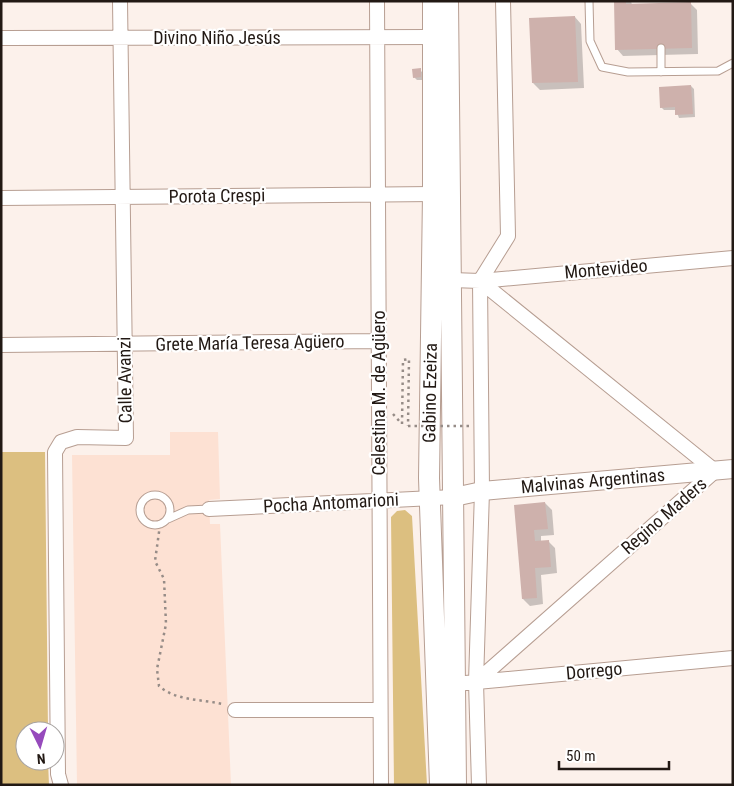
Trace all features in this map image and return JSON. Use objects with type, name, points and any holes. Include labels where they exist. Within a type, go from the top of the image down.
[{"type":"main road","name":"Gabino Ezeiza","points":[[433,1],[433,194],[429,498],[440,785]]},
{"type":"main road","name":"Gabino Ezeiza","points":[[448,1],[456,785]]},
{"type":"street","name":"Calle Avanzi","points":[[61,785],[58,774],[55,452],[61,442],[77,437],[126,438],[120,1]]},
{"type":"street","name":"Celestina M. de Agüero","points":[[377,1],[381,785]]},
{"type":"street","points":[[479,785],[476,682],[482,491],[480,280],[508,236],[503,1]]},
{"type":"street","name":"Divino Niño Jesús","points":[[1,38],[433,37]]},
{"type":"street","name":"Porota Crespi","points":[[1,198],[433,194]]},
{"type":"street","name":"Montevideo","points":[[452,280],[480,280],[733,258]]},
{"type":"street","name":"Regino Maders","points":[[476,682],[715,471],[480,280]]},
{"type":"street","name":"Grete María Teresa Agüero","points":[[1,345],[378,342]]},
{"type":"street","name":"Malvinas Argentinas","points":[[454,497],[482,491],[733,469]]},
{"type":"street","name":"Pocha Antomarioni","points":[[209,509],[454,497]]},
{"type":"street","name":"Dorrego","points":[[455,684],[733,658]]},
{"type":"street","points":[[235,710],[380,710]]},
{"type":"lane","points":[[589,1],[590,41],[602,67],[628,72],[718,71],[733,63]]},
{"type":"lane","points":[[661,48],[661,72]]},
{"type":"lane","points":[[188,510],[160,524],[145,521],[140,512],[146,498],[151,496],[161,496],[181,509],[209,509]]},
{"type":"lane","points":[[167,519],[170,511],[168,502]]},
{"type":"path","points":[[402,424],[403,360],[409,359],[408,426],[470,426]]},
{"type":"path","points":[[160,524],[155,561],[164,579],[166,624],[157,669],[159,686],[166,693],[221,704],[235,710]]},
{"type":"shaded area","points":[[170,432],[218,432],[220,499],[209,500],[210,524],[220,524],[231,785],[77,785],[72,455],[170,455]]},
{"type":"shaded area","points":[[1,452],[45,452],[48,721],[15,721],[15,771],[48,771],[49,785],[1,785]]},
{"type":"shaded area","points":[[405,510],[412,516],[427,785],[394,785],[391,517],[397,511]]},
{"type":"building","points":[[614,1],[626,1],[626,4],[691,2],[692,48],[615,50]]},
{"type":"building","points":[[575,16],[578,82],[532,83],[529,18]]},
{"type":"building","points":[[421,68],[421,77],[413,78],[412,69]]},
{"type":"building","points":[[691,85],[693,114],[675,115],[675,107],[660,108],[659,87]]},
{"type":"building","points":[[545,502],[548,529],[534,530],[535,541],[549,540],[551,567],[535,568],[537,598],[522,599],[514,505]]}]
